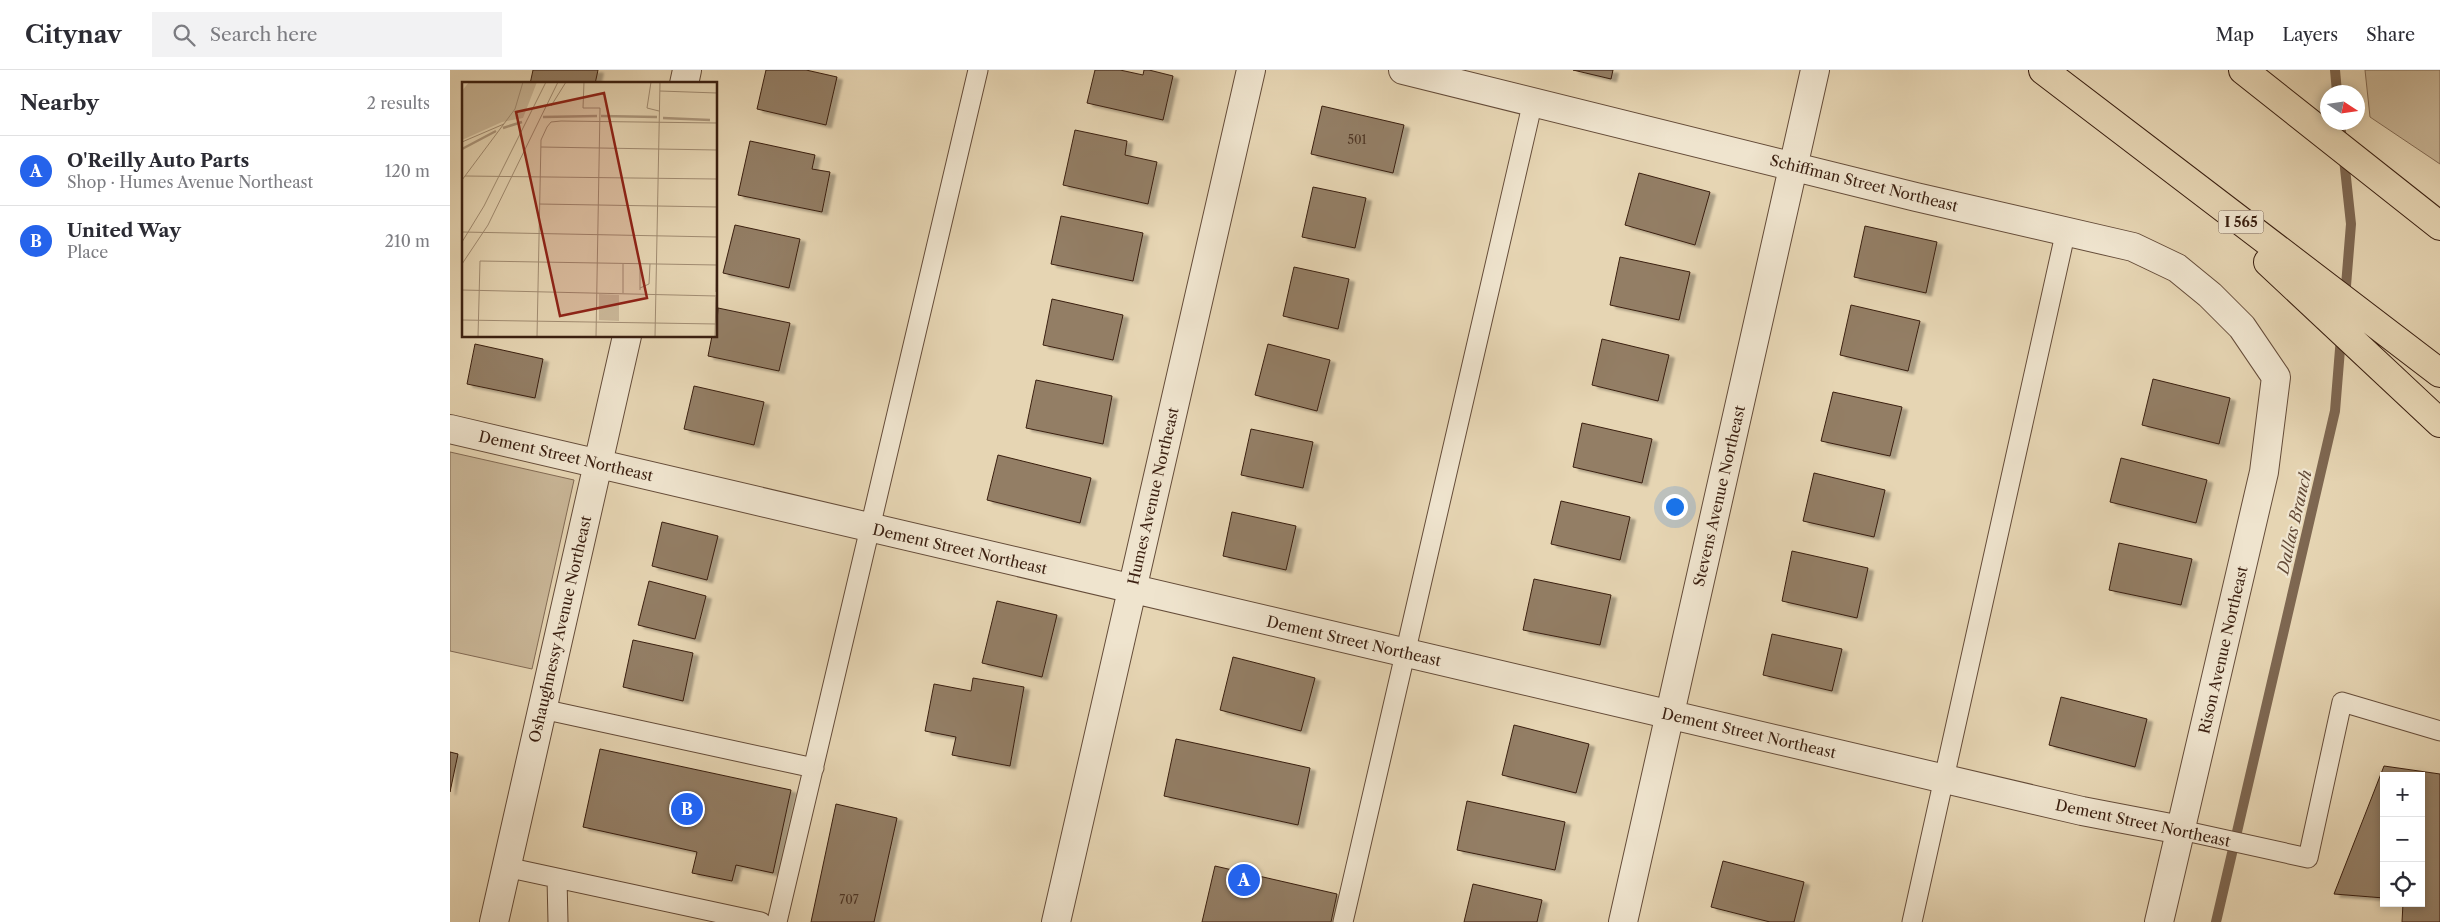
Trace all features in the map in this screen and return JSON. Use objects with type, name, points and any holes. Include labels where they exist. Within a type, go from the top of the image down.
[{"type":"highway","name":"I 565","points":[[2043,70],[2440,373]]},
{"type":"highway","points":[[2243,70],[2440,226]]},
{"type":"highway","points":[[2160,160],[2440,423]]},
{"type":"highway","points":[[2361,162],[2440,212]]},
{"type":"street","name":"Humes Avenue Northeast","points":[[1056,922],[1251,70]]},
{"type":"street","name":"Schiffman Street Northeast","points":[[1403,70],[1794,166],[1916,198],[2066,230],[2134,247],[2177,268],[2210,295],[2242,327],[2276,376]]},
{"type":"street","name":"Stevens Avenue Northeast","points":[[1622,922],[1815,70]]},
{"type":"street","name":"Oshaughnessy Avenue Northeast","points":[[494,922],[627,338]]},
{"type":"street","name":"Rison Avenue Northeast","points":[[2159,922],[2192,833],[2264,472],[2276,376]]},
{"type":"street","name":"Dement Street Northeast","points":[[450,430],[2082,811],[2192,833]]},
{"type":"lane","points":[[777,922],[872,528],[978,70]]},
{"type":"lane","points":[[1343,922],[1533,101]]},
{"type":"lane","points":[[1912,922],[2066,230]]},
{"type":"lane","name":"Dement Street Northeast","points":[[2192,833],[2308,858],[2342,702],[2440,731]]},
{"type":"lane","points":[[542,709],[814,768]]},
{"type":"lane","points":[[506,867],[761,922]]},
{"type":"lane","points":[[556,878],[558,922]]},
{"type":"shaded area","points":[[2365,70],[2440,70],[2440,164],[2370,117]]},
{"type":"shaded area","points":[[450,452],[574,480],[532,669],[450,651]]},
{"type":"building","points":[[533,70],[598,70],[595,82],[530,82]]},
{"type":"building","points":[[766,70],[806,70],[837,77],[826,125],[757,109]]},
{"type":"building","points":[[1095,70],[1120,70],[1143,75],[1144,70],[1149,70],[1173,76],[1163,120],[1087,103]]},
{"type":"building","points":[[1573,70],[1613,70],[1611,79]]},
{"type":"building","points":[[1322,106],[1404,125],[1393,173],[1311,154]]},
{"type":"building","points":[[1075,130],[1127,141],[1125,155],[1157,162],[1148,204],[1063,185]]},
{"type":"building","points":[[750,141],[815,155],[812,169],[830,172],[822,212],[738,195]]},
{"type":"building","points":[[1639,173],[1710,192],[1695,245],[1625,225]]},
{"type":"building","points":[[1313,187],[1366,198],[1355,248],[1302,237]]},
{"type":"building","points":[[1061,216],[1143,233],[1133,281],[1051,264]]},
{"type":"building","points":[[735,225],[800,239],[789,288],[723,273]]},
{"type":"building","points":[[1865,226],[1937,242],[1926,293],[1854,277]]},
{"type":"building","points":[[1620,257],[1690,272],[1679,320],[1610,305]]},
{"type":"building","points":[[1294,267],[1349,279],[1338,329],[1283,316]]},
{"type":"building","points":[[1052,299],[1123,315],[1113,360],[1043,345]]},
{"type":"building","points":[[1851,305],[1920,321],[1908,371],[1840,355]]},
{"type":"building","points":[[718,308],[790,323],[779,371],[708,356],[712,338],[718,338]]},
{"type":"building","points":[[1602,339],[1669,355],[1658,401],[1592,385]]},
{"type":"building","points":[[475,344],[543,359],[535,398],[467,384]]},
{"type":"building","points":[[1268,344],[1330,360],[1317,411],[1255,395]]},
{"type":"building","points":[[2153,379],[2230,398],[2219,444],[2142,425]]},
{"type":"building","points":[[1036,380],[1112,396],[1103,444],[1026,428]]},
{"type":"building","points":[[694,386],[764,402],[754,445],[684,429]]},
{"type":"building","points":[[1833,392],[1902,407],[1890,456],[1821,441]]},
{"type":"building","points":[[1582,423],[1652,439],[1642,483],[1573,467]]},
{"type":"building","points":[[1251,429],[1313,442],[1303,488],[1241,475]]},
{"type":"building","points":[[998,455],[1091,478],[1080,523],[987,500]]},
{"type":"building","points":[[2121,458],[2207,480],[2196,523],[2110,502]]},
{"type":"building","points":[[1814,473],[1885,490],[1874,537],[1803,521]]},
{"type":"building","points":[[1561,501],[1630,517],[1620,560],[1551,544]]},
{"type":"building","points":[[1232,512],[1296,526],[1286,570],[1223,556]]},
{"type":"building","points":[[662,522],[718,536],[707,580],[652,566]]},
{"type":"building","points":[[2119,543],[2192,559],[2181,605],[2109,590]]},
{"type":"building","points":[[1792,551],[1868,568],[1857,618],[1782,601]]},
{"type":"building","points":[[1534,579],[1611,595],[1600,645],[1523,630]]},
{"type":"building","points":[[649,581],[706,596],[695,639],[638,625]]},
{"type":"building","points":[[997,601],[1057,615],[1042,677],[982,663]]},
{"type":"building","points":[[1772,634],[1842,649],[1832,691],[1763,675]]},
{"type":"building","points":[[633,640],[693,653],[683,701],[623,687]]},
{"type":"building","points":[[1233,657],[1315,678],[1301,731],[1220,710]]},
{"type":"building","points":[[973,678],[1024,687],[1010,766],[952,755],[956,737],[925,731],[934,684],[971,691]]},
{"type":"building","points":[[2061,697],[2147,719],[2135,767],[2049,745]]},
{"type":"building","points":[[1514,725],[1589,744],[1576,793],[1502,775]]},
{"type":"building","points":[[1176,739],[1310,768],[1298,825],[1164,796]]},
{"type":"building","points":[[600,749],[791,790],[773,873],[736,865],[732,881],[692,873],[697,852],[583,827]]},
{"type":"building","points":[[450,752],[458,754],[450,792]]},
{"type":"building","points":[[2384,766],[2440,774],[2440,922],[2402,922],[2403,907],[2425,907],[2425,772],[2382,772]]},
{"type":"building","points":[[2380,776],[2380,898],[2334,894]]},
{"type":"building","points":[[1467,801],[1565,822],[1555,870],[1457,850]]},
{"type":"building","points":[[836,804],[897,818],[874,922],[811,922]]},
{"type":"building","points":[[1723,861],[1804,882],[1794,922],[1770,922],[1711,907]]},
{"type":"building","points":[[1215,866],[1337,894],[1331,922],[1202,922]]},
{"type":"building","points":[[1473,884],[1542,900],[1537,922],[1464,922]]},
{"type":"waterway","name":"Dallas Branch","points":[[2335,70],[2336,85]]},
{"type":"waterway","name":"Dallas Branch","points":[[2341,130],[2351,224],[2345,298]]},
{"type":"waterway","name":"Dallas Branch","points":[[2216,922],[2335,411],[2341,337]]},
{"type":"place","name":"United Way","points":[[687,809]]},
{"type":"place","name":"O'Reilly Auto Parts","points":[[1244,880]]}]
